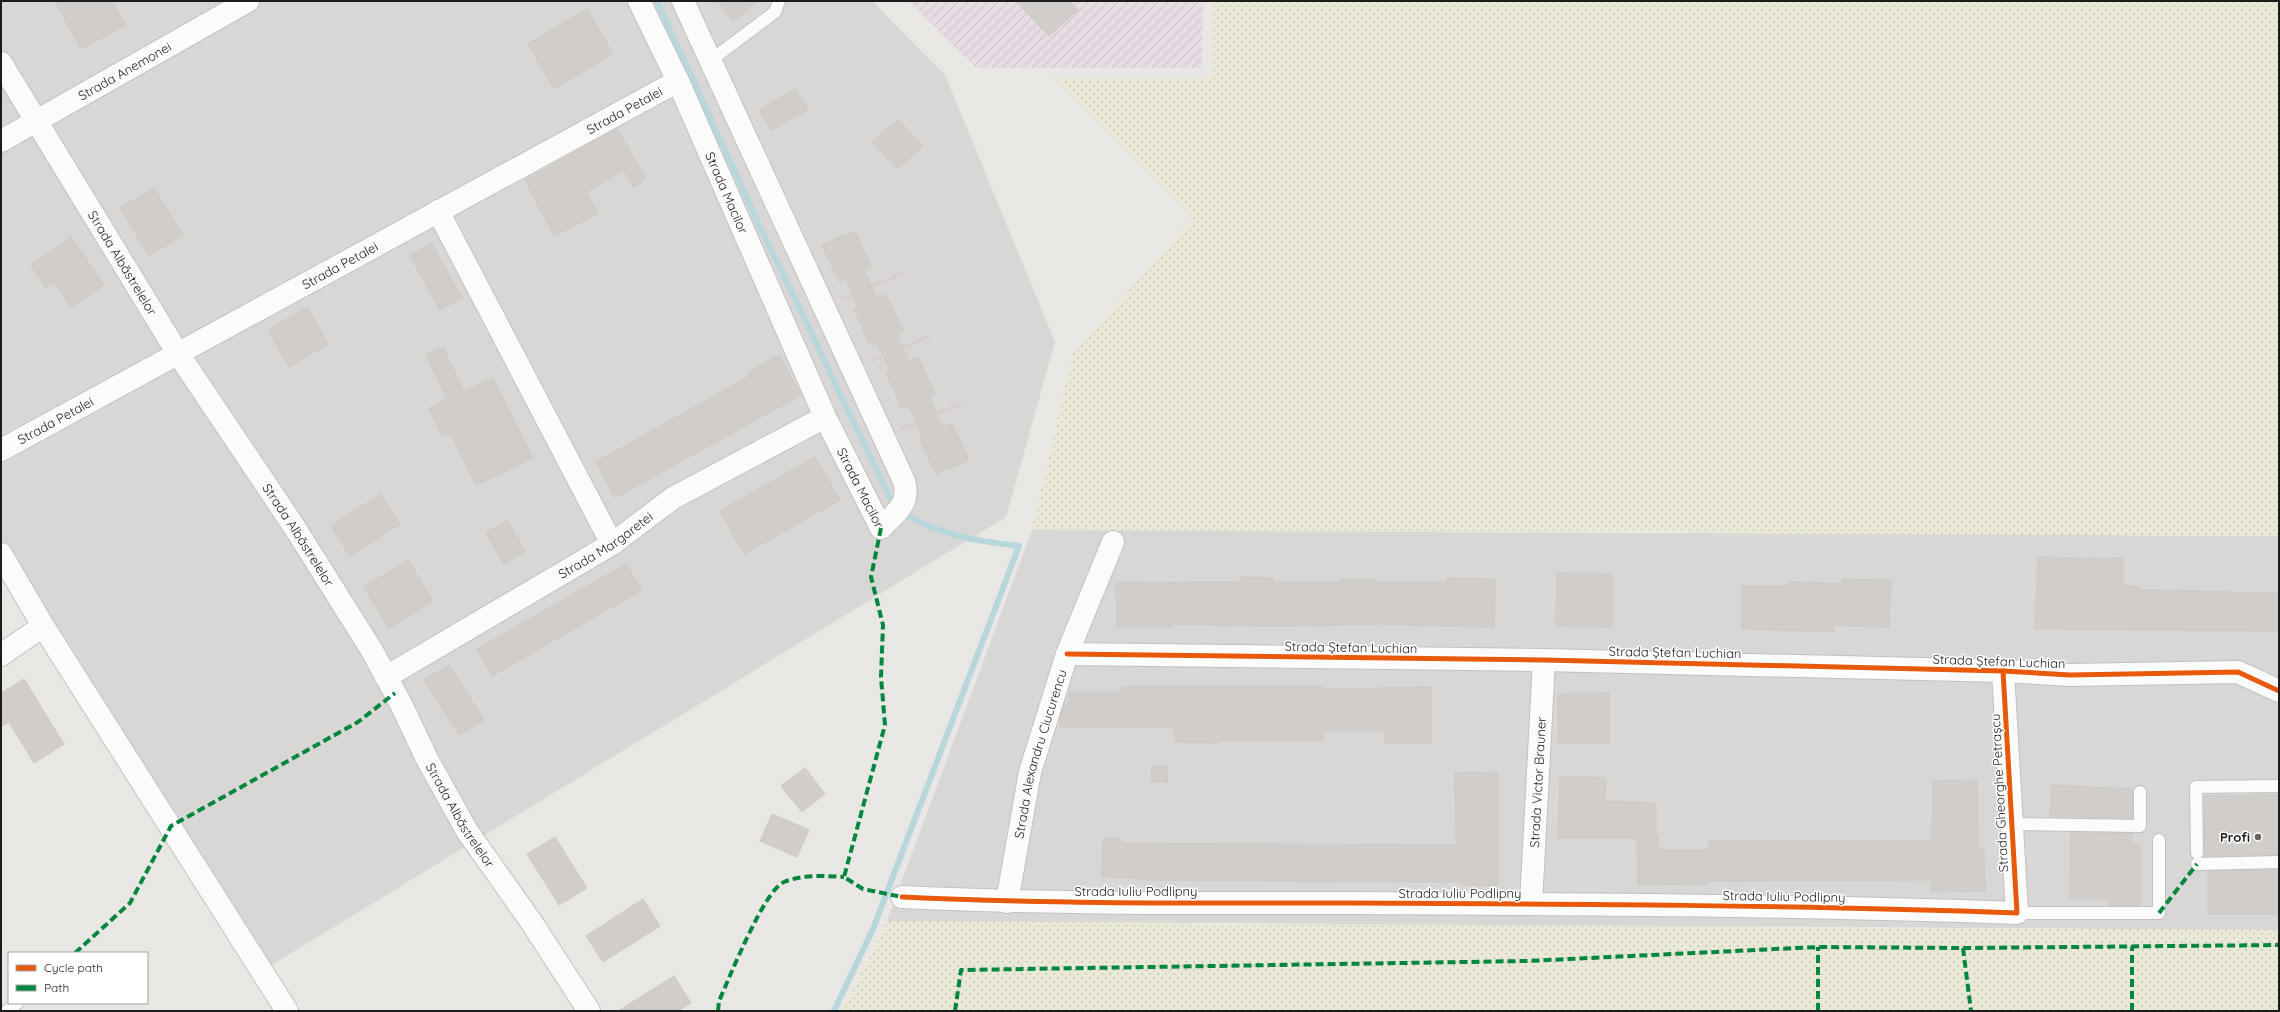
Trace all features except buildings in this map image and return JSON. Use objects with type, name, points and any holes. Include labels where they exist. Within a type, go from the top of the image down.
[{"type":"street","name":"Strada Anemonei","points":[[1,141],[35,120],[248,1]]},
{"type":"street","name":"Strada Macilor","points":[[638,1],[678,81],[825,417],[881,528],[906,502],[907,489],[683,1]]},
{"type":"street","name":"Strada Albăstrelelor","points":[[1,63],[177,352],[295,528],[386,677],[427,759],[467,831],[530,920],[589,1011]]},
{"type":"street","name":"Strada Petalei","points":[[1,450],[177,352],[678,81]]},
{"type":"street","points":[[438,211],[612,544]]},
{"type":"street","name":"Strada Margaretei","points":[[386,677],[612,544],[673,498],[825,417]]},
{"type":"street","name":"Strada Alexandru Ciucurencu","points":[[1007,902],[1030,772],[1067,654],[1113,542]]},
{"type":"street","points":[[1,554],[43,626],[287,1011]]},
{"type":"street","points":[[1,655],[43,626]]},
{"type":"street","name":"Strada Ștefan Luchian","points":[[1067,654],[1544,660],[2003,671],[2070,675],[2238,672],[2279,691]]},
{"type":"street","name":"Strada Victor Brauner","points":[[1531,904],[1544,660]]},
{"type":"street","name":"Strada Gheorghe Petrașcu","points":[[2003,671],[2017,913]]},
{"type":"street","name":"Strada Iuliu Podlipny","points":[[902,898],[1007,902],[1531,904],[1867,908],[2017,913]]},
{"type":"lane","points":[[711,60],[775,12],[779,1]]},
{"type":"lane","points":[[2279,786],[2196,787],[2197,858],[2279,862]]},
{"type":"lane","points":[[2013,824],[2140,826],[2140,792]]},
{"type":"lane","points":[[2017,913],[2159,913],[2159,840]]},
{"type":"lane","points":[[7,1011],[16,1004]]},
{"type":"path","points":[[824,306],[902,273]]},
{"type":"path","points":[[853,370],[932,335]]},
{"type":"path","points":[[884,438],[964,402]]},
{"type":"shaded area","points":[[1,1],[872,1],[945,75],[1055,342],[1006,517],[252,977],[1,543]]},
{"type":"shaded area","points":[[908,1],[1203,1],[1202,68],[976,68]]},
{"type":"shaded area","points":[[1032,530],[2279,536],[2279,930],[887,921]]},
{"type":"green space","points":[[1212,1],[2279,1],[2279,536],[1032,530],[1073,354],[1194,218],[1054,78],[1211,78]]},
{"type":"green space","points":[[887,921],[2279,930],[2279,1011],[842,1011]]},
{"type":"waterway","points":[[657,1],[749,203],[890,498]]},
{"type":"waterway","points":[[834,1011],[873,929],[1019,546],[962,537],[921,523],[908,516]]},
{"type":"marked path","points":[[881,528],[871,577],[883,625],[881,677],[885,725],[844,877],[863,889],[902,897]]},
{"type":"marked path","points":[[76,952],[130,903],[171,826],[358,722],[395,693]]},
{"type":"marked path","points":[[2159,913],[2197,864]]},
{"type":"marked path","points":[[718,1011],[719,1001],[757,917],[776,889],[784,882],[792,879],[814,876],[844,877]]},
{"type":"marked path","points":[[955,1011],[961,970],[1527,961],[1818,947],[1963,948],[2279,945]]},
{"type":"marked path","points":[[1818,947],[1818,1011]]},
{"type":"marked path","points":[[2132,947],[2132,1011]]},
{"type":"marked path","points":[[1963,948],[1971,1011]]},
{"type":"cycle path","points":[[1067,654],[1544,660],[2003,671],[2070,675],[2238,672],[2279,691]]},
{"type":"cycle path","points":[[902,897],[1126,903],[1684,905],[2017,913],[2003,671]]},
{"type":"place","name":"Profi","points":[[2258,837]]}]
